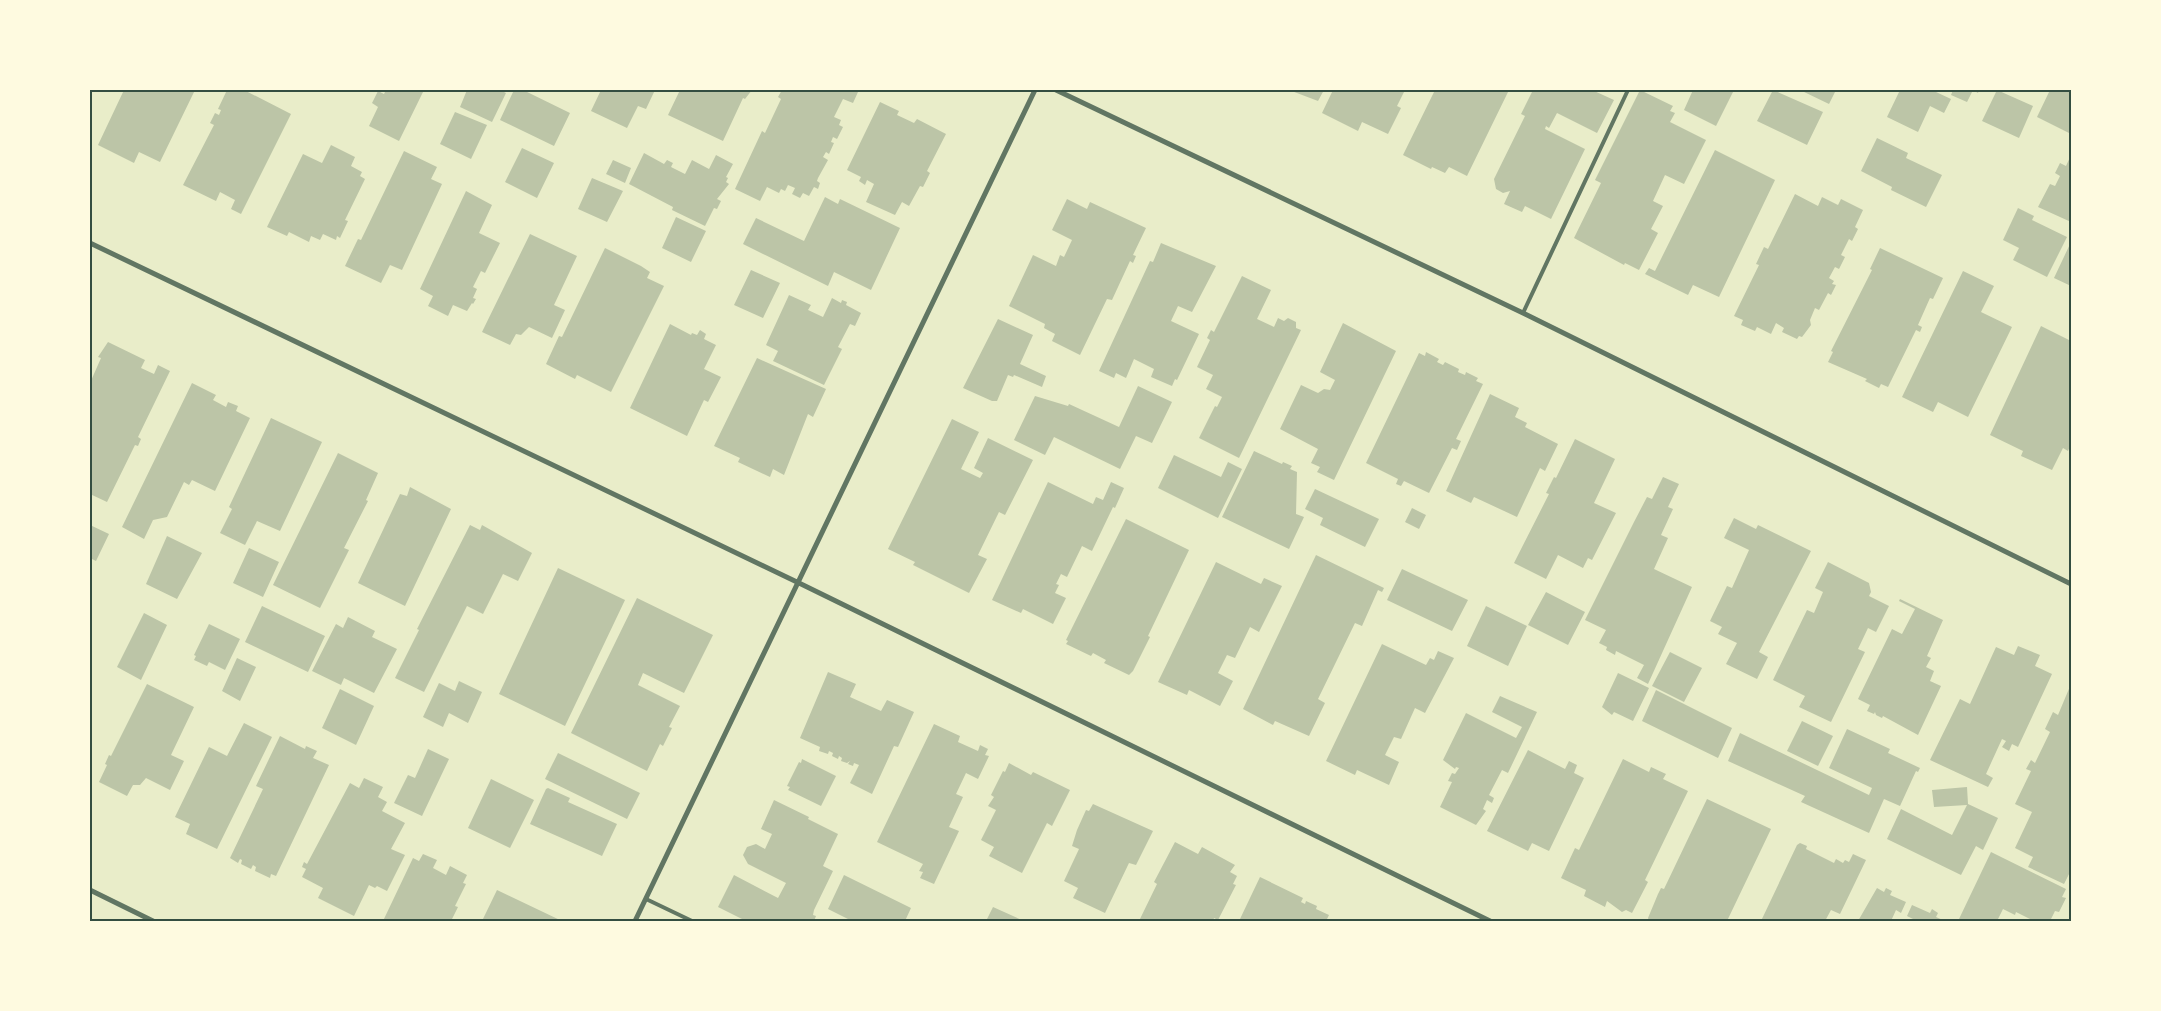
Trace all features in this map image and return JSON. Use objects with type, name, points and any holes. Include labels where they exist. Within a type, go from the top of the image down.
[{"type":"street","points":[[635,921],[1035,90]]},
{"type":"street","points":[[1056,90],[1523,313],[2071,584]]},
{"type":"street","points":[[90,244],[798,583],[1490,921]]},
{"type":"street","points":[[90,890],[154,921]]},
{"type":"lane","points":[[1523,313],[1628,90]]},
{"type":"lane","points":[[646,899],[692,921]]},
{"type":"building","points":[[124,90],[195,90],[160,162],[139,152],[134,163],[98,145]]},
{"type":"building","points":[[227,90],[244,90],[291,114],[241,214],[231,209],[235,200],[220,192],[216,201],[183,185],[214,125],[210,123],[215,113],[219,115],[221,110],[218,109]]},
{"type":"building","points":[[386,90],[419,90],[423,92],[399,141],[369,126],[378,107],[372,103],[378,91],[384,94]]},
{"type":"building","points":[[467,90],[500,90],[506,93],[492,122],[460,107]]},
{"type":"building","points":[[514,90],[523,90],[570,113],[554,146],[500,120]]},
{"type":"building","points":[[601,90],[655,90],[646,109],[638,106],[627,128],[591,111]]},
{"type":"building","points":[[680,90],[752,90],[745,99],[743,98],[723,141],[668,115]]},
{"type":"building","points":[[782,90],[854,90],[858,92],[853,103],[843,99],[834,117],[841,120],[839,125],[843,127],[837,139],[833,137],[831,142],[834,143],[829,154],[826,152],[823,157],[828,160],[818,178],[817,181],[820,183],[818,189],[814,187],[809,196],[803,193],[800,198],[792,194],[795,188],[788,185],[785,191],[781,189],[779,193],[767,187],[760,201],[735,189],[762,131],[765,133],[781,99],[778,97]]},
{"type":"building","points":[[1289,90],[1324,90],[1318,101]]},
{"type":"building","points":[[1333,90],[1405,90],[1397,106],[1401,108],[1388,134],[1362,122],[1358,131],[1322,113]]},
{"type":"building","points":[[1435,90],[1509,90],[1467,176],[1449,167],[1445,173],[1432,167],[1431,169],[1403,155]]},
{"type":"building","points":[[1533,90],[1592,90],[1614,100],[1597,133],[1557,113],[1549,128],[1546,126],[1545,129],[1585,149],[1551,219],[1525,206],[1522,212],[1504,204],[1510,191],[1503,193],[1496,189],[1494,179],[1525,116],[1521,114]]},
{"type":"building","points":[[1640,90],[1673,106],[1670,111],[1675,113],[1670,122],[1706,140],[1684,184],[1665,175],[1653,201],[1663,206],[1651,229],[1658,233],[1639,270],[1625,263],[1624,265],[1574,238],[1601,183],[1595,180]]},
{"type":"building","points":[[1693,90],[1734,90],[1716,126],[1684,110]]},
{"type":"building","points":[[1773,90],[1823,112],[1807,145],[1757,121]]},
{"type":"building","points":[[1800,90],[1836,90],[1829,104]]},
{"type":"building","points":[[1900,90],[1937,90],[1936,92],[1951,99],[1944,113],[1930,106],[1918,132],[1887,117]]},
{"type":"building","points":[[1953,90],[1973,90],[1967,102],[1951,95]]},
{"type":"building","points":[[1997,90],[2033,106],[2019,138],[1982,121]]},
{"type":"building","points":[[2050,90],[2071,90],[2071,134],[2037,117]]},
{"type":"building","points":[[880,102],[899,111],[897,115],[914,123],[917,119],[946,134],[927,171],[930,173],[923,187],[920,186],[909,206],[902,202],[895,215],[866,202],[874,184],[867,180],[865,185],[859,181],[861,177],[847,170]]},
{"type":"building","points":[[455,112],[487,125],[471,159],[440,144]]},
{"type":"building","points":[[1877,138],[1908,153],[1906,158],[1942,175],[1926,207],[1891,190],[1892,187],[1861,171]]},
{"type":"building","points":[[331,145],[355,157],[351,166],[362,172],[360,176],[365,179],[345,220],[348,221],[340,238],[337,236],[336,240],[323,234],[320,240],[311,236],[309,242],[289,232],[287,236],[267,227],[303,154],[322,163]]},
{"type":"building","points":[[522,148],[554,163],[537,198],[505,182]]},
{"type":"building","points":[[1715,150],[1775,180],[1719,297],[1693,285],[1688,295],[1645,274],[1649,268],[1655,271]]},
{"type":"building","points":[[404,151],[437,167],[431,179],[442,184],[402,270],[390,265],[381,283],[345,266],[358,239],[361,240]]},
{"type":"building","points":[[644,153],[664,164],[667,160],[673,163],[671,167],[685,174],[692,160],[709,169],[716,155],[733,164],[726,177],[728,178],[726,182],[729,184],[717,199],[721,201],[717,209],[714,208],[705,226],[672,210],[673,207],[629,184]]},
{"type":"building","points":[[2071,155],[2071,222],[2038,207],[2050,184],[2055,186],[2060,176],[2055,173],[2060,163],[2066,166]]},
{"type":"building","points":[[613,160],[631,168],[625,183],[606,174]]},
{"type":"building","points":[[592,178],[623,191],[607,222],[578,209]]},
{"type":"building","points":[[466,191],[492,205],[479,233],[500,243],[485,273],[481,271],[473,287],[477,289],[473,298],[476,299],[473,304],[467,311],[453,305],[448,316],[428,306],[433,296],[420,289]]},
{"type":"building","points":[[1795,194],[1818,206],[1822,197],[1838,205],[1841,199],[1863,210],[1855,227],[1858,229],[1852,241],[1849,239],[1841,255],[1845,257],[1839,269],[1835,267],[1829,278],[1834,281],[1832,284],[1836,285],[1831,295],[1828,293],[1819,310],[1815,308],[1810,320],[1811,325],[1802,337],[1799,336],[1797,339],[1782,332],[1784,328],[1776,323],[1771,334],[1757,327],[1755,331],[1741,325],[1743,320],[1734,316],[1759,265],[1756,264],[1764,247],[1768,249]]},
{"type":"building","points":[[825,197],[838,204],[840,199],[900,228],[871,290],[834,272],[828,286],[743,244],[756,218],[804,241]]},
{"type":"building","points":[[1067,199],[1087,209],[1090,202],[1146,228],[1133,255],[1136,256],[1133,263],[1130,261],[1112,300],[1107,299],[1080,355],[1052,341],[1055,334],[1044,328],[1045,324],[1009,306],[1033,255],[1056,266],[1060,255],[1064,257],[1072,240],[1052,230]]},
{"type":"building","points":[[2018,208],[2034,216],[2032,220],[2067,237],[2047,277],[2013,260],[2019,248],[2003,240]]},
{"type":"building","points":[[676,217],[706,231],[691,262],[662,248]]},
{"type":"building","points":[[530,234],[577,256],[554,305],[565,310],[552,338],[529,327],[521,335],[516,334],[510,345],[482,332]]},
{"type":"building","points":[[2071,242],[2071,286],[2054,278]]},
{"type":"building","points":[[1161,243],[1216,266],[1192,312],[1178,306],[1171,321],[1199,334],[1177,380],[1175,379],[1172,386],[1151,377],[1154,369],[1134,359],[1126,378],[1116,373],[1114,378],[1099,371],[1150,261],[1153,262]]},
{"type":"building","points":[[605,248],[641,266],[650,272],[647,278],[664,286],[611,392],[577,375],[575,379],[546,364],[559,336],[562,337]]},
{"type":"building","points":[[1880,248],[1943,278],[1933,299],[1930,298],[1918,325],[1922,327],[1920,332],[1916,330],[1888,387],[1881,384],[1879,388],[1865,381],[1867,379],[1828,362],[1833,352],[1831,351],[1872,270],[1870,269]]},
{"type":"building","points":[[751,270],[780,283],[763,318],[734,305]]},
{"type":"building","points":[[1963,271],[1994,286],[1981,312],[2012,327],[1968,417],[1938,402],[1933,412],[1902,397]]},
{"type":"building","points":[[1242,276],[1271,290],[1257,319],[1274,327],[1278,318],[1284,321],[1288,318],[1296,322],[1296,328],[1301,330],[1239,458],[1199,438],[1215,406],[1217,407],[1222,397],[1206,389],[1213,375],[1197,367],[1210,340],[1207,338],[1211,330],[1214,332]]},
{"type":"building","points":[[789,295],[811,305],[808,310],[823,317],[832,298],[841,303],[842,300],[847,302],[846,305],[861,313],[855,326],[850,324],[838,347],[842,349],[824,385],[773,361],[778,351],[766,345]]},
{"type":"building","points":[[998,319],[1033,335],[1020,364],[1046,376],[1042,387],[1014,375],[1013,377],[1008,375],[997,401],[992,401],[963,388]]},
{"type":"building","points":[[1343,323],[1396,351],[1334,480],[1317,472],[1320,467],[1311,463],[1318,449],[1280,429],[1301,385],[1318,393],[1324,389],[1330,390],[1335,380],[1320,372]]},
{"type":"building","points":[[670,324],[691,335],[692,333],[697,335],[700,330],[706,334],[704,339],[716,345],[704,369],[721,377],[708,402],[704,400],[687,436],[630,408]]},
{"type":"building","points":[[2041,326],[2071,341],[2071,444],[2068,451],[2063,448],[2052,470],[2021,456],[2023,451],[1990,435]]},
{"type":"building","points":[[108,342],[145,360],[141,368],[154,374],[158,365],[170,371],[138,437],[141,439],[138,446],[135,445],[107,502],[90,494],[90,383],[101,358],[98,357]]},
{"type":"building","points":[[1426,352],[1439,359],[1437,362],[1443,365],[1445,362],[1459,369],[1458,372],[1465,375],[1466,372],[1478,378],[1476,381],[1483,384],[1456,439],[1461,441],[1457,450],[1452,448],[1429,493],[1404,481],[1401,486],[1396,484],[1398,479],[1366,463],[1419,353],[1425,356]]},
{"type":"building","points":[[757,358],[826,389],[813,417],[808,414],[784,475],[773,469],[770,477],[738,462],[740,458],[714,446]]},
{"type":"building","points":[[192,383],[216,395],[213,400],[226,407],[228,402],[238,406],[236,411],[250,418],[215,491],[192,480],[189,485],[184,482],[167,517],[153,520],[144,539],[122,527]]},
{"type":"building","points":[[1138,386],[1172,402],[1152,443],[1136,436],[1120,469],[1054,437],[1045,455],[1014,440],[1035,396],[1068,406],[1069,404],[1119,427]]},
{"type":"building","points":[[1490,394],[1519,408],[1515,417],[1527,423],[1525,427],[1558,444],[1545,471],[1540,468],[1517,517],[1474,497],[1471,503],[1446,491]]},
{"type":"building","points":[[271,418],[322,442],[280,531],[257,521],[245,545],[220,533],[232,509],[229,507]]},
{"type":"building","points":[[952,419],[979,432],[961,469],[980,478],[983,473],[974,468],[988,438],[1033,460],[1005,515],[999,512],[978,555],[987,559],[969,593],[913,565],[915,562],[888,549]]},
{"type":"building","points":[[1575,439],[1615,459],[1594,503],[1616,513],[1592,560],[1588,558],[1583,568],[1558,555],[1546,579],[1514,563],[1549,494],[1546,493],[1554,477],[1556,478]]},
{"type":"building","points":[[1254,451],[1282,464],[1283,462],[1292,466],[1290,469],[1297,472],[1296,514],[1304,517],[1289,549],[1222,517]]},
{"type":"building","points":[[338,453],[378,473],[366,500],[368,501],[344,548],[349,550],[320,608],[273,585]]},
{"type":"building","points":[[1174,455],[1221,477],[1228,462],[1242,469],[1218,518],[1158,488]]},
{"type":"building","points":[[1663,477],[1679,484],[1668,507],[1673,509],[1661,535],[1668,538],[1654,569],[1692,587],[1648,684],[1637,678],[1644,665],[1616,651],[1615,655],[1606,650],[1607,647],[1599,643],[1606,630],[1585,620],[1647,497],[1652,499]]},
{"type":"building","points":[[1048,482],[1093,504],[1096,497],[1103,500],[1111,482],[1124,488],[1092,551],[1082,546],[1067,577],[1061,574],[1056,584],[1059,585],[1055,593],[1066,598],[1053,624],[1023,609],[1021,613],[992,600]]},
{"type":"building","points":[[410,487],[451,509],[405,606],[358,583],[400,494],[407,496]]},
{"type":"building","points":[[1315,489],[1379,519],[1365,547],[1320,525],[1323,518],[1305,509]]},
{"type":"building","points":[[1412,508],[1426,515],[1419,529],[1405,522]]},
{"type":"building","points":[[1734,518],[1756,529],[1758,525],[1811,551],[1759,652],[1768,657],[1757,679],[1726,664],[1737,643],[1718,634],[1722,627],[1710,621],[1727,586],[1732,588],[1749,550],[1724,538]]},
{"type":"building","points":[[1126,519],[1189,550],[1148,636],[1150,637],[1133,671],[1129,675],[1104,663],[1106,660],[1093,653],[1091,656],[1066,644],[1068,641],[1066,640]]},
{"type":"building","points":[[90,525],[109,534],[96,561],[90,558]]},
{"type":"building","points":[[470,525],[480,530],[482,525],[532,553],[518,581],[503,574],[483,614],[467,606],[424,692],[395,678],[419,630],[417,629]]},
{"type":"building","points":[[167,536],[202,553],[177,599],[146,584]]},
{"type":"building","points":[[249,548],[279,562],[263,597],[233,583]]},
{"type":"building","points":[[1316,555],[1384,588],[1382,592],[1378,590],[1362,626],[1355,623],[1318,699],[1325,703],[1309,736],[1275,721],[1273,725],[1243,709]]},
{"type":"building","points":[[1216,562],[1261,584],[1264,578],[1282,586],[1259,632],[1250,627],[1235,658],[1227,655],[1218,673],[1233,681],[1220,706],[1189,690],[1187,695],[1158,682]]},
{"type":"building","points":[[1828,562],[1869,583],[1871,592],[1869,596],[1889,606],[1876,632],[1868,628],[1858,649],[1865,652],[1831,722],[1799,707],[1805,696],[1773,680],[1807,610],[1814,613],[1823,592],[1815,588]]},
{"type":"building","points":[[558,568],[625,600],[565,726],[499,694]]},
{"type":"building","points":[[1402,569],[1468,600],[1452,631],[1387,600]]},
{"type":"building","points":[[1546,592],[1585,612],[1568,645],[1528,625]]},
{"type":"building","points":[[637,598],[713,635],[684,693],[643,673],[638,685],[680,706],[669,727],[672,728],[663,746],[660,744],[647,771],[571,733]]},
{"type":"building","points":[[1900,599],[1943,620],[1927,656],[1931,658],[1926,667],[1934,671],[1930,681],[1941,686],[1918,735],[1883,716],[1882,718],[1876,715],[1875,712],[1874,714],[1867,711],[1870,705],[1858,699],[1892,629],[1902,634],[1915,609],[1899,601]]},
{"type":"building","points":[[262,606],[325,636],[308,672],[245,642]]},
{"type":"building","points":[[1486,606],[1527,626],[1508,666],[1467,646]]},
{"type":"building","points":[[144,613],[167,625],[141,680],[117,667]]},
{"type":"building","points":[[348,617],[375,631],[372,637],[397,649],[374,693],[344,678],[341,685],[312,671],[336,624],[343,628]]},
{"type":"building","points":[[209,624],[240,639],[225,670],[209,662],[207,666],[194,660],[196,656],[194,655]]},
{"type":"building","points":[[1382,644],[1426,665],[1430,658],[1434,660],[1438,651],[1454,658],[1425,713],[1415,708],[1401,739],[1394,737],[1385,755],[1399,762],[1389,785],[1357,770],[1355,775],[1326,761]]},
{"type":"building","points":[[2018,646],[2040,655],[2035,666],[2052,674],[2018,747],[2012,744],[2009,751],[2002,747],[2006,741],[2002,739],[1986,774],[1993,778],[1988,787],[1930,760],[1960,699],[1970,704],[1996,647],[2014,655]]},
{"type":"building","points":[[1670,652],[1702,668],[1684,702],[1652,686]]},
{"type":"building","points":[[237,658],[256,667],[240,701],[222,691]]},
{"type":"building","points":[[828,672],[856,684],[850,697],[881,711],[887,700],[914,712],[898,747],[894,746],[872,794],[850,783],[859,765],[854,763],[853,766],[848,764],[850,761],[847,763],[841,761],[842,758],[839,756],[838,759],[832,756],[833,753],[829,751],[828,754],[819,751],[820,747],[800,738]]},
{"type":"building","points":[[1618,673],[1649,688],[1633,721],[1614,712],[1612,715],[1602,707]]},
{"type":"building","points":[[459,681],[482,692],[468,723],[449,713],[443,727],[423,717],[439,683],[455,691]]},
{"type":"building","points":[[147,684],[194,707],[171,755],[184,761],[170,790],[146,778],[140,785],[133,785],[127,796],[99,782],[107,765],[105,764],[109,755],[111,756]]},
{"type":"building","points":[[2071,684],[2071,870],[2064,884],[2028,867],[2033,857],[2015,848],[2032,812],[2015,804],[2031,771],[2026,769],[2031,760],[2035,763],[2050,732],[2045,729],[2053,712],[2058,715]]},
{"type":"building","points":[[340,689],[374,706],[356,745],[322,728]]},
{"type":"building","points":[[1656,690],[1732,728],[1718,758],[1642,721]]},
{"type":"building","points":[[1500,696],[1537,712],[1508,773],[1502,770],[1489,795],[1494,798],[1492,803],[1487,800],[1483,809],[1486,811],[1476,825],[1440,807],[1452,782],[1448,781],[1452,773],[1455,774],[1459,768],[1456,767],[1455,769],[1443,760],[1466,713],[1516,738],[1522,727],[1492,712]]},
{"type":"building","points":[[1802,721],[1833,736],[1818,766],[1787,751]]},
{"type":"building","points":[[244,723],[272,737],[217,849],[186,834],[190,824],[175,817],[209,747],[227,756]]},
{"type":"building","points":[[934,724],[960,736],[958,742],[978,751],[980,745],[988,749],[985,755],[989,756],[978,779],[966,773],[956,794],[963,797],[949,827],[959,831],[934,884],[920,878],[923,872],[919,871],[923,864],[877,842]]},
{"type":"building","points":[[1847,729],[1890,749],[1888,753],[1920,768],[1918,772],[1916,771],[1900,806],[1884,799],[1869,833],[1801,802],[1805,796],[1728,761],[1740,733],[1869,795],[1872,788],[1829,768]]},
{"type":"building","points":[[280,736],[305,749],[306,746],[317,751],[313,758],[329,765],[276,876],[271,874],[270,878],[255,871],[256,867],[253,865],[251,869],[241,864],[242,860],[240,859],[238,863],[230,858],[263,789],[256,786]]},
{"type":"building","points":[[428,749],[449,759],[422,816],[394,803],[408,775],[415,778]]},
{"type":"building","points":[[1528,750],[1565,769],[1569,761],[1577,765],[1574,773],[1584,778],[1549,851],[1532,843],[1528,851],[1487,831]]},
{"type":"building","points":[[558,753],[640,793],[627,819],[545,779]]},
{"type":"building","points":[[802,759],[836,776],[821,806],[788,790],[790,787],[787,786]]},
{"type":"building","points":[[1623,759],[1649,772],[1651,767],[1666,774],[1663,779],[1688,791],[1645,880],[1648,882],[1632,913],[1626,910],[1622,912],[1607,901],[1605,907],[1584,896],[1586,890],[1561,878],[1575,848],[1579,850]]},
{"type":"building","points":[[1009,763],[1031,775],[1033,772],[1070,790],[1052,826],[1047,823],[1022,873],[989,856],[994,847],[981,840],[996,810],[988,806],[994,797],[991,795]]},
{"type":"building","points":[[364,778],[383,787],[378,797],[387,802],[382,811],[405,823],[391,849],[405,855],[387,891],[377,886],[375,888],[369,885],[354,916],[318,898],[323,888],[302,877],[306,869],[302,867],[304,862],[307,864],[350,783],[359,788]]},
{"type":"building","points":[[491,779],[534,800],[510,848],[468,828]]},
{"type":"building","points":[[1967,787],[1968,804],[1998,818],[1983,850],[1976,846],[1961,875],[1887,839],[1901,809],[1952,835],[1967,805],[1934,807],[1932,790]]},
{"type":"building","points":[[548,788],[570,798],[568,802],[617,824],[602,856],[530,824]]},
{"type":"building","points":[[1707,799],[1771,829],[1727,921],[1649,921],[1648,918],[1658,894],[1661,888],[1664,889]]},
{"type":"building","points":[[774,800],[838,834],[823,866],[833,871],[814,910],[813,915],[816,916],[814,921],[746,921],[718,907],[734,875],[778,898],[786,883],[748,864],[743,855],[747,847],[756,844],[765,849],[772,834],[761,829]]},
{"type":"building","points":[[1093,804],[1153,831],[1136,865],[1129,863],[1105,913],[1073,898],[1078,888],[1064,881],[1079,849],[1072,846],[1077,830],[1086,810],[1089,811]]},
{"type":"building","points":[[1175,842],[1198,854],[1202,847],[1235,865],[1230,872],[1237,876],[1233,884],[1236,885],[1218,920],[1214,918],[1213,921],[1139,921],[1157,884],[1154,882]]},
{"type":"building","points":[[1800,843],[1807,846],[1806,849],[1834,863],[1836,859],[1843,863],[1845,860],[1849,862],[1853,854],[1866,860],[1840,914],[1831,910],[1825,921],[1761,921],[1797,845]]},
{"type":"building","points":[[1991,852],[2066,889],[2062,897],[2066,898],[2059,912],[2055,911],[2050,921],[2034,921],[2016,912],[2015,915],[2003,909],[1997,921],[1963,921],[1959,919]]},
{"type":"building","points":[[423,854],[437,860],[433,868],[446,875],[450,866],[467,875],[463,883],[466,884],[455,906],[458,907],[451,921],[383,921],[413,858],[419,861]]},
{"type":"building","points":[[844,875],[911,908],[905,921],[852,921],[828,909]]},
{"type":"building","points":[[1260,877],[1303,898],[1301,902],[1305,904],[1306,901],[1317,906],[1316,909],[1329,915],[1326,921],[1242,921],[1240,919]]},
{"type":"building","points":[[1877,888],[1884,892],[1886,888],[1892,891],[1890,895],[1906,902],[1901,913],[1896,910],[1891,921],[1858,921]]},
{"type":"building","points":[[497,890],[562,921],[482,921]]},
{"type":"building","points":[[1912,905],[1930,913],[1932,909],[1938,913],[1936,917],[1945,921],[1912,921],[1913,919],[1907,916]]},
{"type":"building","points":[[993,907],[1024,921],[986,921]]}]
